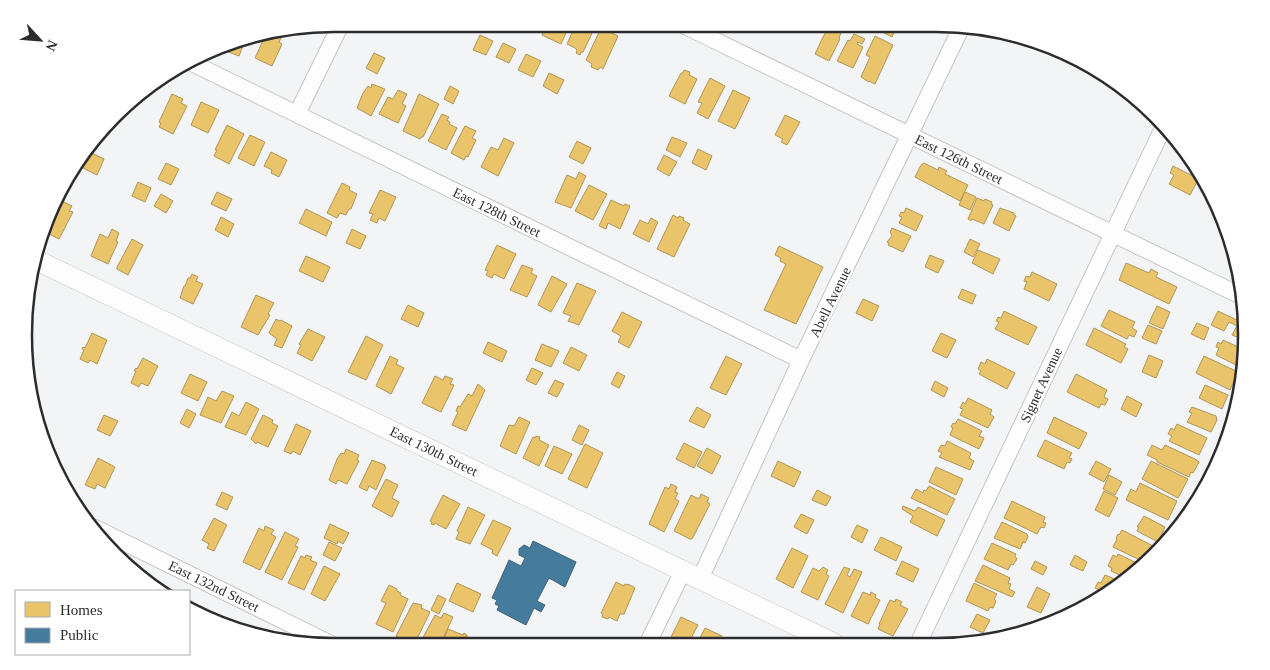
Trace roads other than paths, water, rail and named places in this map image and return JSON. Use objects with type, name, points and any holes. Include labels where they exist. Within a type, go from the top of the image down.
[{"type":"street","points":[[297,114],[337,32]]},
{"type":"street","name":"East 126th Street","points":[[697,32],[1234,292]]},
{"type":"street","name":"Abell Avenue","points":[[651,638],[691,575],[801,360],[959,33]]},
{"type":"street","name":"East 128th Street","points":[[198,66],[801,360]]},
{"type":"street","name":"Signet Avenue","points":[[921,638],[1160,134]]},
{"type":"street","name":"East 130th Street","points":[[42,263],[822,638]]},
{"type":"street","name":"East 132nd Street","points":[[110,536],[317,637]]}]
